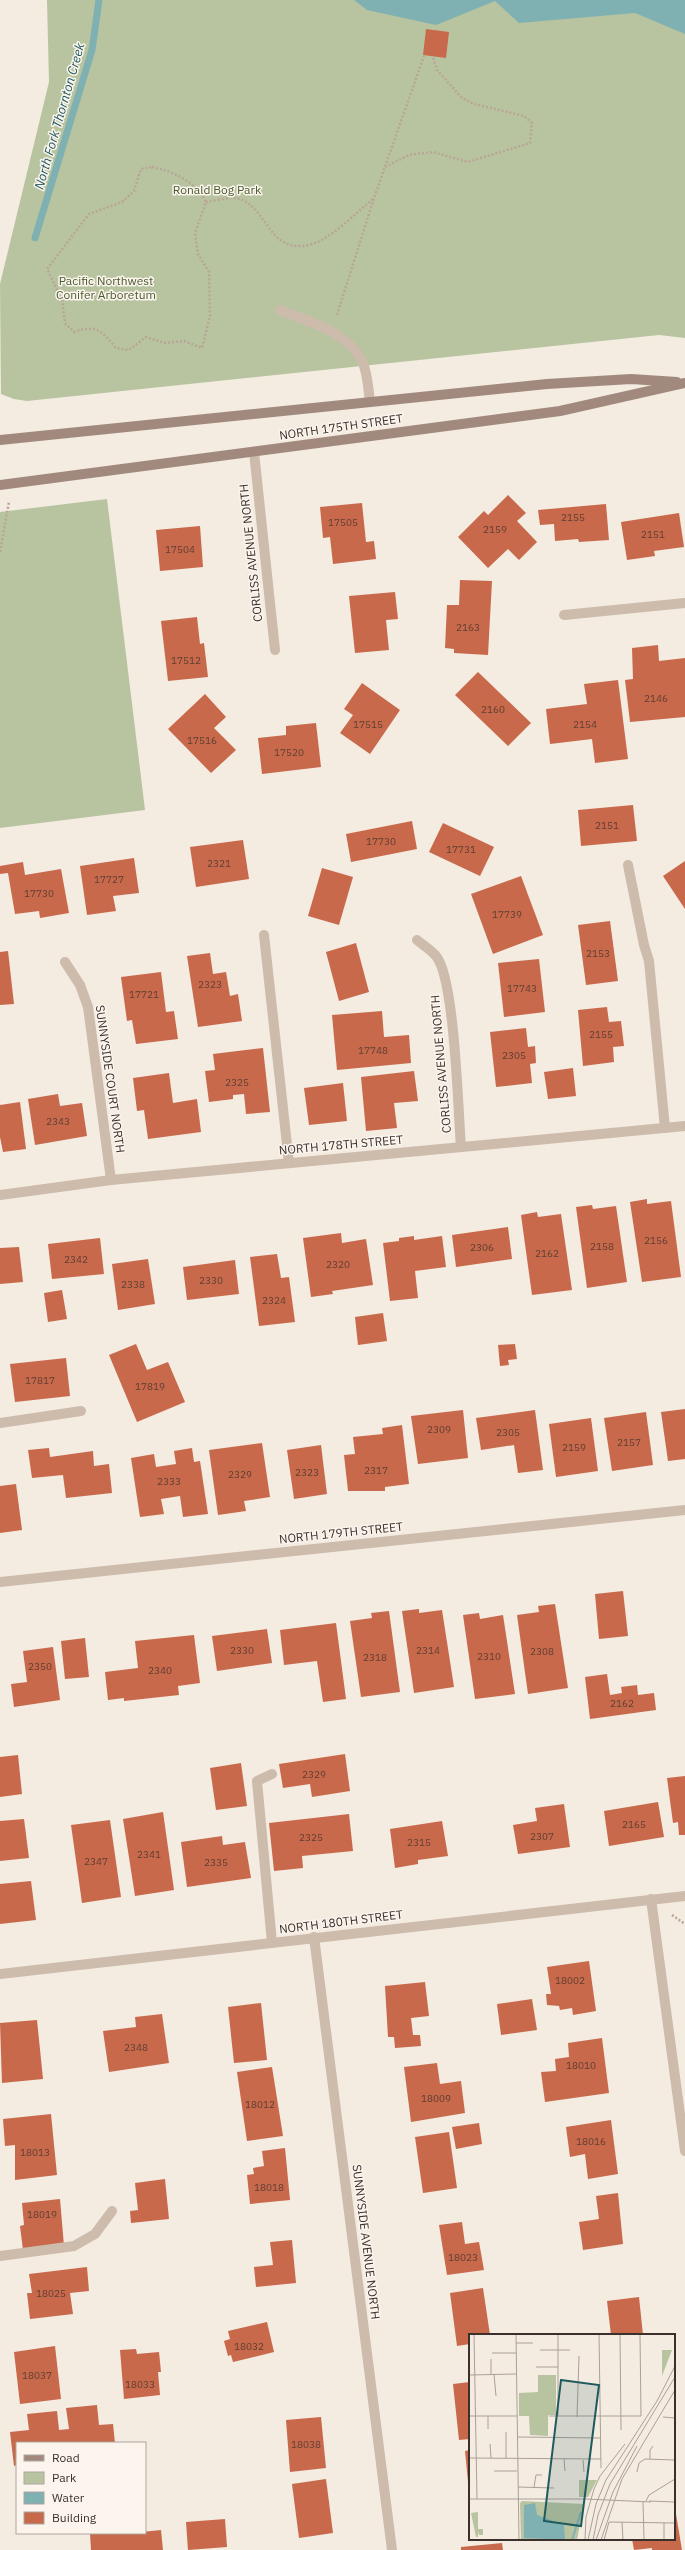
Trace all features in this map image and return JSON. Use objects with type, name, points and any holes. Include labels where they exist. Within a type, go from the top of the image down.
[{"type":"main road","name":"NORTH 175TH STREET","points":[[0,440],[370,401],[599,380],[654,380],[685,383]]},
{"type":"main road","name":"NORTH 175TH STREET","points":[[0,485],[560,411],[685,383]]},
{"type":"street","points":[[280,310],[332,332],[348,342],[363,362],[370,401]]},
{"type":"street","name":"CORLISS AVENUE NORTH","points":[[254,452],[275,650]]},
{"type":"street","points":[[564,615],[685,603]]},
{"type":"street","points":[[628,865],[644,945],[649,961],[665,1128]]},
{"type":"street","points":[[264,935],[289,1163]]},
{"type":"street","name":"CORLISS AVENUE NORTH","points":[[417,940],[437,956],[443,972],[450,1000],[461,1148]]},
{"type":"street","name":"SUNNYSIDE COURT NORTH","points":[[65,962],[80,985],[88,1007],[111,1180]]},
{"type":"street","name":"NORTH 178TH STREET","points":[[0,1195],[111,1180],[685,1126]]},
{"type":"street","points":[[0,1423],[81,1411]]},
{"type":"street","name":"NORTH 179TH STREET","points":[[0,1582],[685,1510]]},
{"type":"street","points":[[272,1774],[258,1781],[272,1943]]},
{"type":"street","name":"NORTH 180TH STREET","points":[[0,1974],[685,1896]]},
{"type":"street","points":[[651,1900],[685,2151]]},
{"type":"street","name":"SUNNYSIDE AVENUE NORTH","points":[[314,1938],[392,2550]]},
{"type":"street","points":[[0,2256],[74,2246],[95,2234],[112,2211]]},
{"type":"path","points":[[332,332],[374,198],[424,56]]},
{"type":"path","points":[[385,167],[410,155],[433,152],[468,162],[530,143],[532,123],[524,116],[474,104],[462,98],[437,70],[433,57]]},
{"type":"path","points":[[152,167],[172,171],[198,188],[206,202],[195,232],[198,254],[209,272],[210,316],[202,348],[184,341],[165,343],[146,337],[129,350],[116,348],[104,333],[88,327],[74,332],[65,323],[62,300],[46,269],[88,214],[122,202],[134,191],[141,169],[152,167]]},
{"type":"path","points":[[206,202],[237,198],[253,208],[266,226],[283,243],[299,246],[313,244],[318,241],[374,198]]},
{"type":"path","points":[[0,552],[6,528],[12,484]]},
{"type":"green space","name":"Ronald Bog Park","points":[[47,0],[685,0],[685,338],[659,335],[27,401],[14,399],[1,394],[0,284],[49,82]]},
{"type":"green space","points":[[107,499],[145,810],[0,828],[0,512]]},
{"type":"water","points":[[354,0],[685,0],[685,34],[635,13],[519,23],[495,1],[436,25],[367,10]]},
{"type":"building","points":[[426,29],[449,32],[446,58],[423,55]]},
{"type":"building","points":[[508,495],[526,513],[517,521],[537,542],[519,560],[508,549],[488,568],[458,537],[484,511],[488,515]]},
{"type":"building","points":[[362,503],[366,542],[374,541],[376,559],[333,564],[330,537],[323,538],[320,507]]},
{"type":"building","points":[[606,504],[609,540],[579,542],[578,539],[555,541],[554,524],[540,525],[538,510]]},
{"type":"building","points":[[679,513],[684,547],[654,551],[655,556],[627,560],[621,522]]},
{"type":"building","points":[[200,526],[203,567],[160,571],[156,530]]},
{"type":"building","points":[[460,580],[492,581],[488,655],[454,653],[454,649],[445,648],[447,605],[459,605]]},
{"type":"building","points":[[395,592],[398,619],[386,620],[389,650],[355,653],[349,596]]},
{"type":"building","points":[[197,617],[200,644],[204,643],[208,677],[168,681],[161,621]]},
{"type":"building","points":[[658,645],[659,661],[685,658],[685,717],[630,722],[625,680],[633,679],[632,648]]},
{"type":"building","points":[[478,672],[531,723],[508,746],[455,695]]},
{"type":"building","points":[[618,680],[628,759],[595,763],[592,739],[550,744],[546,709],[587,704],[584,684]]},
{"type":"building","points":[[362,683],[400,710],[370,754],[340,733],[353,715],[344,709]]},
{"type":"building","points":[[205,694],[226,717],[214,728],[236,750],[211,773],[168,729]]},
{"type":"building","points":[[316,723],[321,767],[262,774],[258,738],[286,735],[286,726]]},
{"type":"building","points":[[633,805],[637,841],[581,846],[578,810]]},
{"type":"building","points":[[412,821],[417,849],[351,862],[346,834]]},
{"type":"building","points":[[443,823],[494,847],[480,876],[429,852]]},
{"type":"building","points":[[243,840],[249,879],[196,887],[190,847]]},
{"type":"building","points":[[134,858],[139,893],[113,896],[116,911],[87,915],[80,866]]},
{"type":"building","points":[[685,861],[685,909],[663,876]]},
{"type":"building","points":[[23,862],[25,875],[61,869],[69,913],[40,918],[39,911],[15,914],[8,873],[0,874],[0,866]]},
{"type":"building","points":[[322,868],[353,877],[339,925],[308,916]]},
{"type":"building","points":[[521,876],[543,935],[493,954],[471,894]]},
{"type":"building","points":[[610,921],[618,981],[586,985],[578,925]]},
{"type":"building","points":[[356,943],[369,992],[339,1001],[326,952]]},
{"type":"building","points":[[8,951],[14,1004],[0,1005],[0,952]]},
{"type":"building","points":[[210,953],[213,974],[226,972],[230,996],[238,994],[242,1021],[198,1027],[187,956]]},
{"type":"building","points":[[539,959],[545,1012],[504,1017],[498,963]]},
{"type":"building","points":[[161,972],[166,1012],[174,1011],[178,1039],[136,1044],[132,1020],[127,1021],[121,977]]},
{"type":"building","points":[[607,1007],[609,1022],[621,1021],[624,1046],[613,1047],[614,1062],[583,1066],[578,1010]]},
{"type":"building","points":[[382,1011],[384,1037],[409,1035],[411,1063],[337,1070],[332,1015]]},
{"type":"building","points":[[526,1028],[528,1047],[535,1046],[536,1063],[530,1064],[532,1083],[496,1087],[490,1032]]},
{"type":"building","points":[[263,1048],[270,1112],[246,1114],[244,1094],[233,1095],[233,1099],[209,1102],[205,1071],[215,1070],[213,1054]]},
{"type":"building","points":[[573,1068],[576,1096],[548,1099],[544,1072]]},
{"type":"building","points":[[414,1071],[418,1101],[394,1103],[397,1128],[366,1131],[361,1077]]},
{"type":"building","points":[[169,1073],[173,1103],[197,1099],[201,1132],[148,1139],[144,1110],[137,1111],[133,1078]]},
{"type":"building","points":[[343,1083],[347,1121],[309,1125],[304,1088]]},
{"type":"building","points":[[58,1094],[60,1106],[82,1103],[87,1136],[35,1145],[28,1099]]},
{"type":"building","points":[[20,1102],[26,1149],[3,1152],[0,1137],[0,1105]]},
{"type":"building","points":[[647,1199],[647,1204],[671,1201],[681,1277],[642,1282],[630,1202]]},
{"type":"building","points":[[592,1205],[593,1209],[616,1206],[627,1282],[587,1288],[576,1207]]},
{"type":"building","points":[[537,1212],[538,1217],[561,1214],[572,1290],[532,1295],[521,1215]]},
{"type":"building","points":[[508,1227],[512,1259],[456,1267],[452,1235]]},
{"type":"building","points":[[341,1233],[342,1243],[366,1239],[373,1285],[332,1291],[333,1294],[311,1297],[303,1238]]},
{"type":"building","points":[[414,1236],[414,1240],[442,1236],[446,1267],[415,1271],[418,1298],[390,1301],[383,1243],[399,1241],[399,1238]]},
{"type":"building","points":[[100,1238],[104,1274],[52,1279],[48,1244]]},
{"type":"building","points":[[19,1247],[23,1282],[0,1284],[0,1248]]},
{"type":"building","points":[[277,1254],[281,1278],[289,1277],[295,1322],[259,1326],[250,1257]]},
{"type":"building","points":[[148,1259],[155,1304],[118,1310],[112,1264]]},
{"type":"building","points":[[235,1260],[239,1294],[187,1300],[183,1267]]},
{"type":"building","points":[[62,1290],[67,1319],[48,1322],[44,1293]]},
{"type":"building","points":[[383,1313],[387,1341],[358,1345],[355,1317]]},
{"type":"building","points":[[136,1344],[147,1370],[168,1362],[185,1402],[137,1422],[109,1355]]},
{"type":"building","points":[[515,1344],[517,1359],[508,1360],[509,1365],[500,1366],[498,1345]]},
{"type":"building","points":[[66,1358],[70,1396],[15,1402],[10,1364]]},
{"type":"building","points":[[685,1409],[685,1459],[668,1461],[661,1412]]},
{"type":"building","points":[[463,1410],[468,1458],[418,1464],[411,1416]]},
{"type":"building","points":[[535,1410],[543,1470],[518,1473],[514,1445],[481,1450],[476,1418]]},
{"type":"building","points":[[646,1412],[653,1465],[612,1471],[604,1418]]},
{"type":"building","points":[[591,1418],[598,1471],[556,1477],[549,1424]]},
{"type":"building","points":[[402,1425],[409,1484],[385,1487],[385,1491],[348,1491],[344,1455],[355,1454],[353,1437],[383,1434],[382,1428]]},
{"type":"building","points":[[262,1443],[270,1497],[244,1501],[246,1511],[218,1515],[209,1450]]},
{"type":"building","points":[[321,1445],[327,1494],[294,1499],[287,1450]]},
{"type":"building","points":[[49,1448],[50,1457],[93,1451],[94,1466],[109,1464],[112,1493],[66,1498],[63,1475],[32,1478],[28,1450]]},
{"type":"building","points":[[192,1448],[194,1462],[200,1461],[208,1514],[183,1517],[180,1496],[161,1499],[164,1514],[140,1517],[131,1458],[154,1454],[156,1467],[176,1464],[174,1451]]},
{"type":"building","points":[[16,1484],[22,1530],[0,1533],[0,1486]]},
{"type":"building","points":[[623,1591],[628,1636],[599,1639],[595,1594]]},
{"type":"building","points":[[555,1604],[568,1688],[528,1694],[517,1615],[539,1612],[538,1606]]},
{"type":"building","points":[[419,1609],[419,1613],[442,1610],[454,1687],[414,1693],[402,1611]]},
{"type":"building","points":[[389,1611],[400,1692],[361,1697],[350,1621],[372,1618],[371,1613]]},
{"type":"building","points":[[479,1613],[480,1619],[503,1615],[515,1694],[475,1699],[463,1615]]},
{"type":"building","points":[[336,1623],[346,1699],[323,1702],[317,1661],[284,1665],[280,1630]]},
{"type":"building","points":[[267,1629],[272,1663],[217,1671],[212,1636]]},
{"type":"building","points":[[194,1635],[200,1683],[178,1686],[179,1695],[124,1701],[124,1698],[108,1700],[105,1672],[138,1668],[135,1641]]},
{"type":"building","points":[[85,1638],[89,1677],[65,1679],[61,1641]]},
{"type":"building","points":[[53,1647],[60,1700],[14,1707],[11,1684],[27,1682],[23,1651]]},
{"type":"building","points":[[607,1674],[610,1695],[622,1693],[621,1687],[637,1685],[638,1695],[654,1693],[656,1710],[590,1719],[585,1677]]},
{"type":"building","points":[[345,1754],[350,1791],[312,1797],[310,1784],[283,1788],[279,1764]]},
{"type":"building","points":[[18,1755],[22,1794],[0,1797],[0,1757]]},
{"type":"building","points":[[241,1763],[247,1806],[216,1810],[210,1768]]},
{"type":"building","points":[[685,1776],[685,1835],[679,1835],[678,1822],[673,1823],[667,1778]]},
{"type":"building","points":[[658,1802],[664,1837],[609,1846],[604,1811]]},
{"type":"building","points":[[564,1804],[570,1847],[518,1854],[513,1825],[537,1821],[535,1808]]},
{"type":"building","points":[[163,1812],[174,1890],[135,1896],[123,1819]]},
{"type":"building","points":[[349,1814],[353,1851],[302,1856],[303,1868],[274,1871],[269,1823]]},
{"type":"building","points":[[24,1819],[29,1858],[0,1861],[0,1821]]},
{"type":"building","points":[[110,1820],[121,1897],[82,1903],[71,1825]]},
{"type":"building","points":[[442,1821],[448,1856],[418,1860],[418,1864],[395,1868],[390,1829]]},
{"type":"building","points":[[222,1836],[223,1845],[245,1842],[251,1878],[187,1887],[181,1842]]},
{"type":"building","points":[[31,1881],[36,1920],[0,1924],[0,1884]]},
{"type":"building","points":[[589,1961],[596,2011],[573,2015],[572,2008],[560,2010],[559,2006],[547,2005],[546,1994],[551,1994],[547,1967]]},
{"type":"building","points":[[425,1982],[429,2016],[411,2018],[413,2035],[420,2035],[421,2046],[395,2048],[394,2037],[388,2037],[385,1986]]},
{"type":"building","points":[[532,1999],[537,2030],[501,2035],[497,2004]]},
{"type":"building","points":[[261,2003],[267,2060],[234,2063],[228,2007]]},
{"type":"building","points":[[162,2014],[169,2063],[109,2072],[103,2031],[136,2027],[135,2017]]},
{"type":"building","points":[[37,2020],[43,2079],[2,2083],[0,2023]]},
{"type":"building","points":[[602,2038],[609,2093],[545,2102],[541,2072],[556,2071],[555,2059],[569,2057],[568,2043]]},
{"type":"building","points":[[437,2063],[440,2084],[461,2081],[465,2113],[411,2122],[404,2067]]},
{"type":"building","points":[[272,2067],[283,2136],[247,2141],[237,2072]]},
{"type":"building","points":[[51,2114],[57,2175],[15,2180],[15,2145],[5,2146],[3,2119]]},
{"type":"building","points":[[611,2120],[618,2174],[588,2179],[585,2154],[570,2157],[566,2127]]},
{"type":"building","points":[[479,2123],[482,2144],[456,2149],[452,2127]]},
{"type":"building","points":[[449,2132],[457,2188],[423,2193],[415,2137]]},
{"type":"building","points":[[285,2148],[290,2200],[250,2204],[247,2175],[254,2174],[253,2168],[264,2166],[262,2151]]},
{"type":"building","points":[[165,2179],[169,2219],[131,2223],[130,2211],[138,2210],[135,2183]]},
{"type":"building","points":[[618,2193],[623,2244],[583,2250],[579,2222],[599,2219],[596,2196]]},
{"type":"building","points":[[60,2199],[64,2246],[23,2250],[20,2226],[24,2225],[22,2203]]},
{"type":"building","points":[[462,2222],[465,2244],[479,2242],[484,2270],[447,2275],[439,2225]]},
{"type":"building","points":[[292,2240],[296,2283],[256,2287],[254,2267],[273,2265],[270,2242]]},
{"type":"building","points":[[87,2267],[89,2291],[70,2293],[73,2314],[30,2319],[27,2293],[32,2293],[29,2274]]},
{"type":"building","points":[[483,2288],[490,2334],[469,2334],[469,2344],[457,2346],[450,2293]]},
{"type":"building","points":[[639,2297],[643,2334],[611,2334],[607,2301]]},
{"type":"building","points":[[267,2322],[274,2352],[233,2362],[231,2355],[228,2356],[224,2341],[230,2339],[228,2331]]},
{"type":"building","points":[[55,2346],[61,2399],[20,2404],[14,2352]]},
{"type":"building","points":[[136,2349],[137,2354],[159,2352],[161,2372],[158,2372],[160,2395],[124,2399],[120,2350]]},
{"type":"building","points":[[469,2382],[469,2439],[459,2440],[453,2384]]},
{"type":"building","points":[[97,2405],[99,2425],[113,2424],[115,2442],[16,2442],[16,2465],[14,2466],[10,2432],[29,2430],[27,2414],[57,2411],[59,2430],[69,2429],[66,2408]]},
{"type":"building","points":[[321,2417],[326,2468],[290,2472],[286,2420]]},
{"type":"building","points":[[469,2450],[469,2492],[465,2451]]},
{"type":"building","points":[[326,2479],[333,2533],[299,2538],[292,2484]]},
{"type":"building","points":[[675,2514],[682,2550],[652,2550],[652,2548],[634,2550],[632,2540],[675,2540]]},
{"type":"building","points":[[225,2519],[227,2547],[188,2550],[186,2522]]},
{"type":"building","points":[[161,2530],[163,2550],[91,2550],[90,2534],[146,2534],[146,2532]]},
{"type":"building","points":[[502,2543],[503,2550],[461,2550],[461,2547]]},
{"type":"waterway","name":"North Fork Thornton Creek","points":[[35,238],[92,50],[99,0]]},
{"type":"park label","name":"Pacific Northwest Conifer Arboretum","points":[[106,288]]}]
